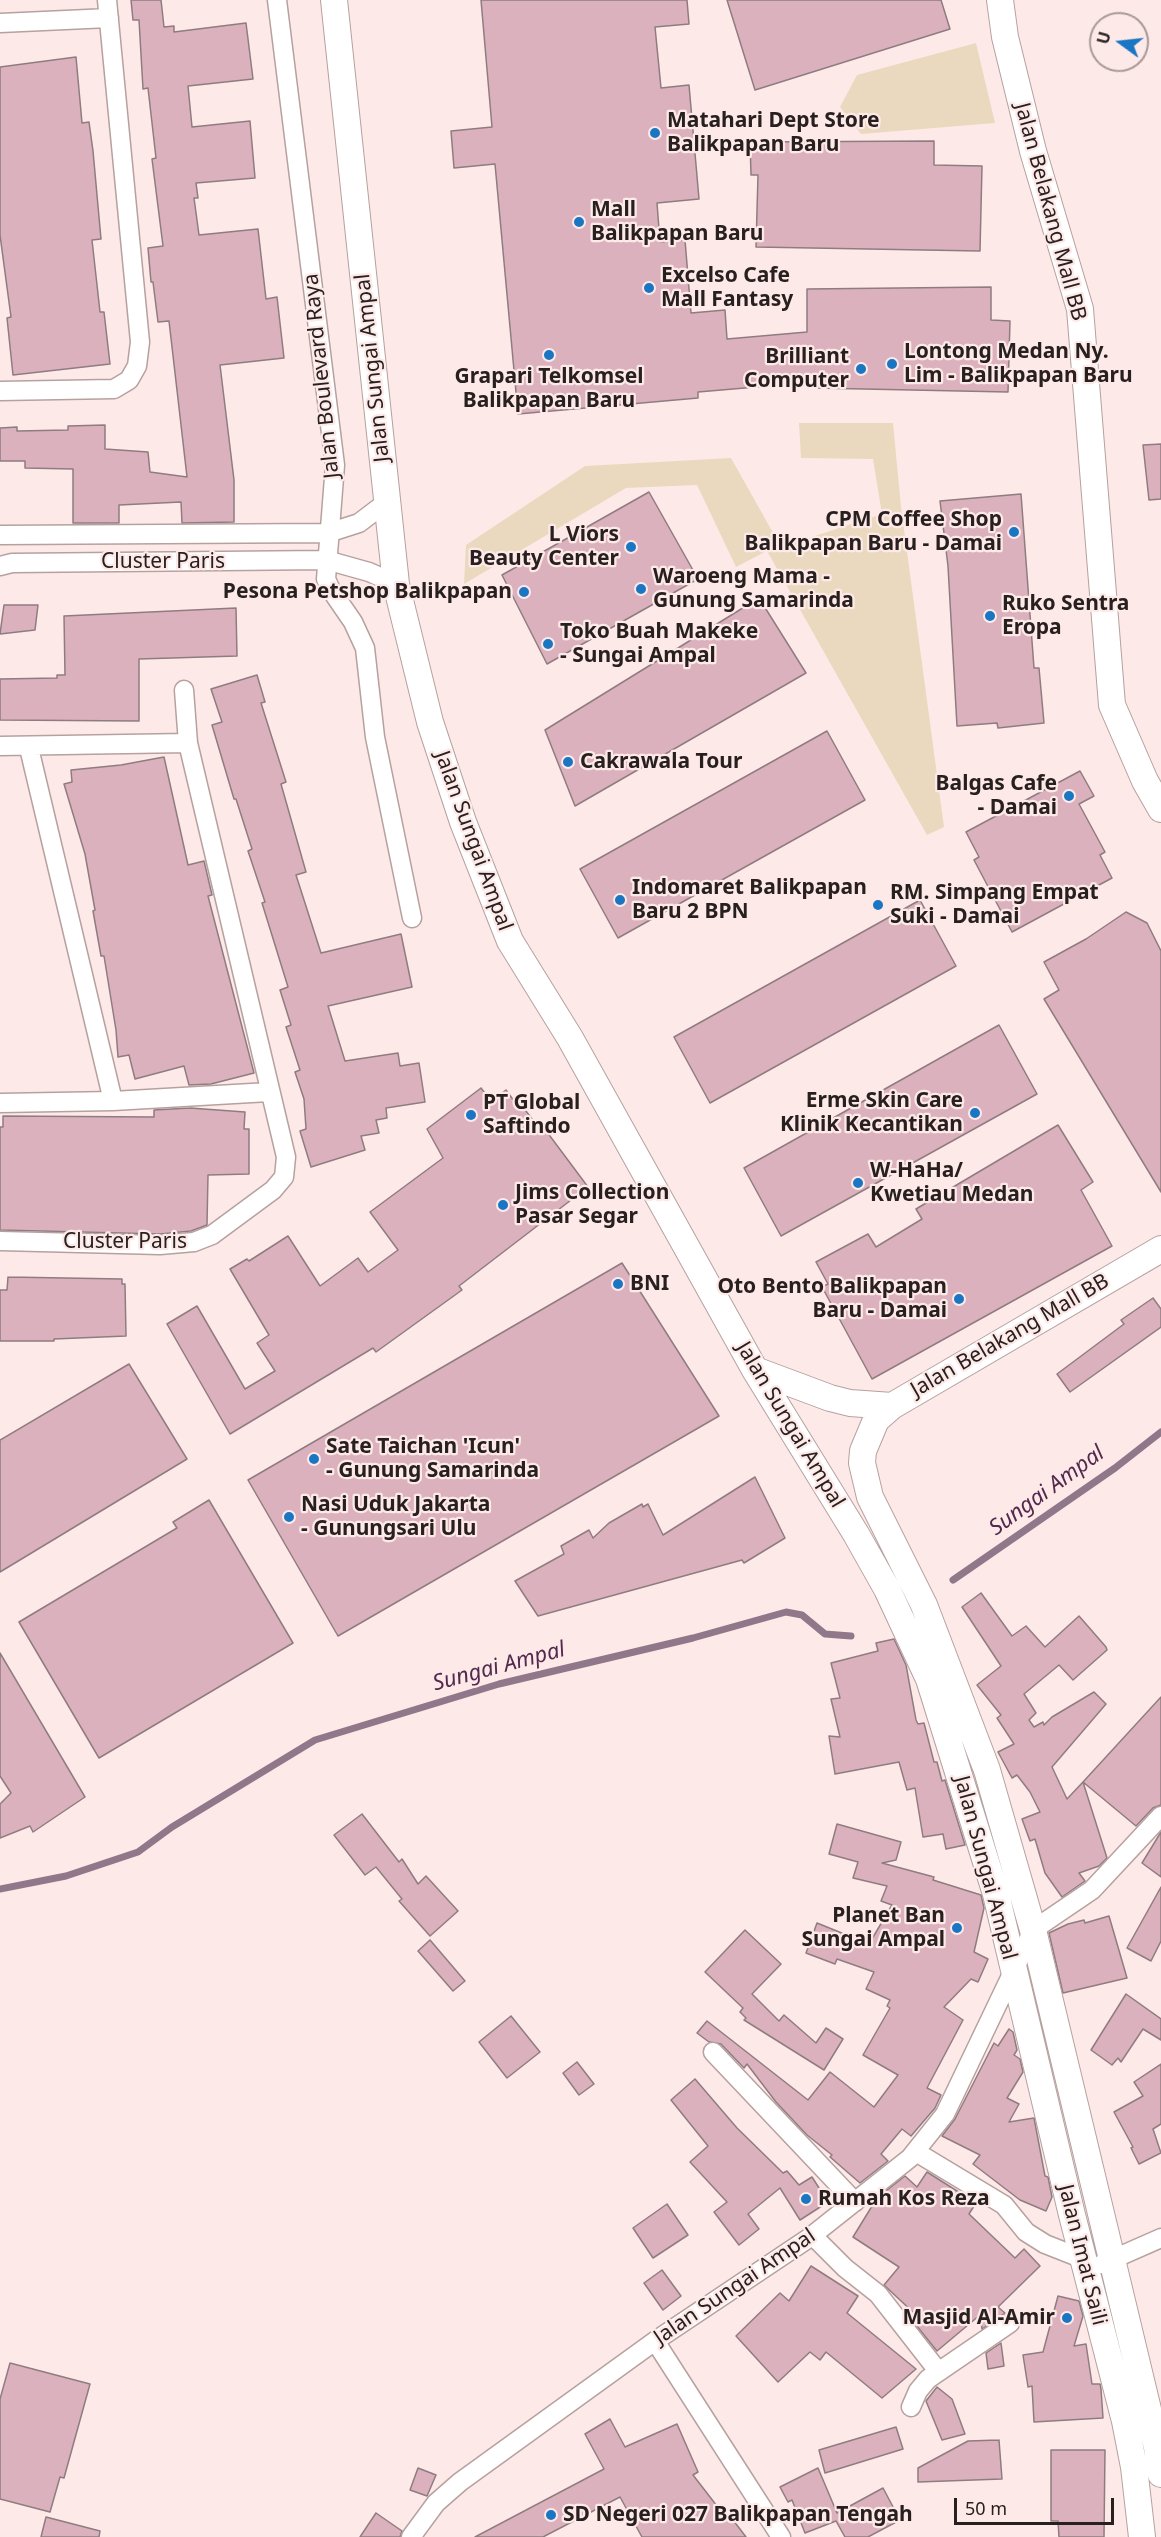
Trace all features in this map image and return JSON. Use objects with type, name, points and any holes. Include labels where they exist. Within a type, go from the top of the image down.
[{"type":"main road","name":"Jalan Sungai Ampal","points":[[334,0],[396,584],[415,668],[462,822],[510,941],[570,1038],[755,1370],[943,1684],[987,1770],[1033,1930]]},
{"type":"main road","name":"Jalan Belakang Mall BB","points":[[1000,0],[1005,37],[1033,151],[1080,309],[1112,705],[1145,781],[1161,809]]},
{"type":"main road","name":"Jalan Belakang Mall BB","points":[[870,1434],[876,1420],[892,1406],[1161,1249]]},
{"type":"main road","points":[[755,1370],[830,1398],[850,1403],[892,1406]]},
{"type":"main road","name":"Jalan Sungai Ampal","points":[[870,1434],[863,1451],[864,1477],[870,1497],[915,1588],[943,1684],[1014,1974]]},
{"type":"main road","name":"Jalan Imat Saili","points":[[1033,1930],[1157,2447],[1161,2474]]},
{"type":"main road","name":"Jalan Imat Saili","points":[[1014,1974],[1125,2421],[1134,2467],[1142,2537]]},
{"type":"street","name":"Jalan Boulevard Raya","points":[[277,0],[335,465],[319,534],[326,560],[326,579],[366,648],[375,737],[412,918]]},
{"type":"street","points":[[0,23],[108,9],[140,342],[137,366],[129,380],[114,389],[0,391]]},
{"type":"street","name":"Cluster Paris","points":[[0,535],[319,534],[359,523],[388,501]]},
{"type":"street","points":[[232,536],[234,562]]},
{"type":"street","name":"Cluster Paris","points":[[0,566],[12,563],[326,560],[345,564],[396,584]]},
{"type":"street","name":"Cluster Paris","points":[[0,1241],[169,1245],[194,1242],[212,1235],[273,1190],[284,1177],[286,1157],[188,743],[184,690]]},
{"type":"street","points":[[0,746],[29,748],[188,743]]},
{"type":"street","points":[[29,748],[113,1101]]},
{"type":"street","points":[[0,1103],[113,1101],[269,1092]]},
{"type":"street","points":[[1014,1974],[1033,1930],[1092,1890],[1161,1816]]},
{"type":"street","name":"Jalan Sungai Ampal","points":[[411,2537],[436,2503],[460,2482],[656,2341],[812,2235],[916,2152],[945,2114],[1014,1974]]},
{"type":"street","points":[[713,2052],[855,2202]]},
{"type":"street","points":[[916,2152],[1004,2205],[1026,2232],[1085,2264],[1112,2261],[1152,2249],[1161,2238]]},
{"type":"street","points":[[812,2235],[845,2268],[878,2294],[938,2371]]},
{"type":"street","points":[[911,2407],[918,2391],[938,2371],[1011,2323]]},
{"type":"street","points":[[656,2341],[781,2537]]},
{"type":"shaded area","points":[[976,43],[995,123],[861,134],[840,107],[857,75]]},
{"type":"shaded area","points":[[799,423],[893,423],[901,507],[944,827],[927,835],[767,551],[736,567],[697,485],[626,488],[464,584],[466,545],[585,466],[731,458],[781,547],[882,514],[873,459],[801,458]]},
{"type":"building","points":[[131,0],[161,0],[164,27],[174,26],[174,32],[246,23],[253,79],[188,86],[192,127],[250,121],[255,178],[196,183],[198,198],[194,198],[199,235],[258,229],[266,299],[277,297],[284,358],[220,365],[234,480],[234,522],[182,523],[181,502],[119,505],[119,523],[73,523],[73,469],[25,468],[25,461],[0,461],[0,428],[17,427],[17,431],[68,430],[68,426],[105,425],[105,449],[148,452],[150,472],[187,477],[169,321],[158,322],[153,282],[151,282],[148,248],[163,246],[152,159],[156,158],[148,88],[143,89],[139,20],[133,20]]},
{"type":"building","name":"Mall Balikpapan Baru","points":[[481,0],[687,0],[689,24],[655,27],[661,88],[689,85],[699,199],[657,203],[660,242],[685,240],[691,313],[725,310],[727,339],[807,332],[807,289],[991,287],[991,320],[1010,321],[1008,392],[815,388],[815,382],[698,392],[698,398],[518,414],[495,164],[454,168],[451,131],[492,127]]},
{"type":"building","points":[[727,0],[941,0],[950,29],[755,90]]},
{"type":"building","points":[[76,57],[82,123],[89,122],[93,151],[101,239],[92,240],[100,312],[104,312],[110,364],[13,375],[7,318],[11,317],[0,235],[0,67]]},
{"type":"building","points":[[934,141],[934,165],[982,166],[980,251],[756,247],[758,175],[751,175],[750,142]]},
{"type":"building","points":[[1161,444],[1161,499],[1149,500],[1143,445]]},
{"type":"building","points":[[649,492],[698,579],[547,664],[502,575]]},
{"type":"building","points":[[1021,494],[1034,668],[1039,668],[1044,723],[998,728],[997,723],[957,726],[948,566],[940,501]]},
{"type":"building","points":[[759,598],[806,673],[575,806],[545,730]]},
{"type":"building","points":[[4,605],[38,605],[35,630],[0,634]]},
{"type":"building","points":[[236,608],[237,656],[139,659],[139,721],[0,720],[0,679],[57,678],[57,675],[65,675],[64,616]]},
{"type":"building","points":[[257,675],[265,702],[261,703],[286,782],[281,784],[306,872],[296,875],[321,953],[401,934],[412,987],[328,1006],[345,1061],[398,1053],[400,1066],[419,1063],[425,1102],[386,1108],[387,1118],[376,1120],[379,1133],[361,1136],[365,1150],[311,1167],[300,1131],[306,1129],[304,1099],[295,1072],[300,1070],[286,1027],[291,1025],[280,990],[288,987],[262,903],[265,902],[248,851],[252,849],[212,725],[222,722],[211,689]]},
{"type":"building","points":[[827,731],[865,800],[618,938],[580,869]]},
{"type":"building","points":[[164,757],[188,865],[204,861],[212,895],[208,896],[254,1073],[211,1084],[189,1085],[184,1066],[135,1079],[129,1055],[118,1057],[104,956],[101,956],[85,854],[64,784],[72,782],[71,770],[121,765]]},
{"type":"building","points":[[1080,771],[1094,796],[1079,804],[1105,852],[1100,855],[1112,878],[1012,932],[974,860],[979,857],[966,832]]},
{"type":"building","points":[[920,900],[956,966],[710,1103],[674,1037]]},
{"type":"building","points":[[1126,912],[1147,923],[1161,951],[1161,1192],[1044,999],[1059,990],[1044,962],[1086,939]]},
{"type":"building","points":[[999,1025],[1037,1094],[781,1236],[744,1168]]},
{"type":"building","points":[[481,1088],[491,1101],[506,1090],[517,1105],[520,1103],[541,1131],[544,1128],[588,1187],[459,1286],[462,1290],[376,1352],[373,1348],[230,1434],[167,1324],[197,1306],[245,1389],[275,1371],[257,1343],[269,1335],[230,1269],[247,1259],[249,1261],[288,1236],[320,1286],[358,1258],[368,1272],[398,1250],[370,1212],[443,1158],[427,1129]]},
{"type":"building","points":[[190,1108],[245,1112],[244,1129],[249,1129],[249,1174],[208,1175],[207,1225],[191,1231],[160,1234],[0,1230],[0,1127],[3,1127],[3,1116],[154,1117],[154,1110]]},
{"type":"building","points":[[1058,1125],[1093,1182],[1081,1190],[1112,1246],[872,1379],[822,1287],[828,1284],[816,1262],[868,1234],[876,1247],[922,1219],[916,1209]]},
{"type":"building","points":[[622,1263],[719,1416],[338,1636],[248,1480]]},
{"type":"building","points":[[8,1277],[122,1279],[122,1284],[125,1284],[126,1336],[54,1339],[54,1341],[0,1341],[0,1290],[7,1290]]},
{"type":"building","points":[[1153,1298],[1161,1309],[1161,1327],[1070,1392],[1057,1374],[1124,1324],[1121,1320]]},
{"type":"building","points":[[129,1364],[187,1459],[0,1572],[0,1440]]},
{"type":"building","points":[[755,1477],[785,1538],[744,1563],[742,1560],[538,1616],[515,1581],[564,1554],[561,1546],[589,1530],[593,1538],[609,1523],[642,1504],[643,1507],[648,1504],[663,1535]]},
{"type":"building","points":[[209,1500],[293,1643],[99,1758],[19,1622],[177,1528],[173,1522]]},
{"type":"building","points":[[981,1593],[1012,1636],[1026,1626],[1045,1647],[1079,1616],[1107,1650],[1073,1680],[1059,1665],[1024,1694],[1036,1713],[1029,1720],[1034,1727],[1043,1722],[1044,1725],[1052,1717],[1094,1692],[1106,1704],[1052,1767],[1067,1799],[1083,1782],[1107,1858],[1099,1866],[1079,1873],[1085,1881],[1062,1897],[1045,1873],[1035,1839],[1030,1841],[1022,1819],[1040,1812],[1030,1792],[1017,1775],[1012,1778],[998,1752],[1014,1744],[997,1718],[1001,1715],[977,1685],[1001,1666],[962,1607]]},
{"type":"building","points":[[894,1639],[906,1665],[916,1720],[918,1724],[924,1723],[934,1762],[937,1762],[942,1781],[945,1780],[965,1845],[946,1849],[943,1834],[923,1837],[915,1788],[907,1790],[899,1762],[835,1774],[829,1736],[840,1737],[831,1699],[840,1698],[831,1663],[878,1651],[876,1643]]},
{"type":"building","points":[[0,1653],[85,1797],[33,1832],[30,1826],[0,1838],[0,1804],[11,1793],[0,1776]]},
{"type":"building","points":[[1161,1697],[1161,1805],[1153,1808],[1136,1826],[1083,1782]]},
{"type":"building","points":[[362,1814],[399,1862],[402,1859],[418,1884],[426,1876],[458,1911],[430,1936],[399,1901],[402,1899],[376,1867],[365,1875],[334,1835]]},
{"type":"building","points":[[837,1824],[901,1842],[896,1860],[882,1863],[934,1877],[933,1880],[981,1895],[984,1908],[974,1952],[988,1959],[978,1982],[971,1979],[944,2007],[963,2020],[927,2088],[941,2095],[935,2108],[911,2136],[902,2129],[881,2154],[888,2161],[860,2183],[830,2157],[832,2155],[807,2135],[776,2102],[747,2064],[744,2068],[721,2044],[709,2042],[697,2033],[707,2021],[808,2100],[830,2072],[874,2107],[898,2075],[863,2055],[890,2008],[887,2006],[890,2000],[866,1989],[874,1972],[837,1959],[835,1964],[806,1953],[817,1923],[869,1944],[892,1905],[881,1901],[887,1886],[853,1878],[858,1862],[829,1854]]},
{"type":"building","points":[[1161,1832],[1161,1877],[1142,1863]]},
{"type":"building","points":[[1161,1887],[1161,1941],[1151,1961],[1127,1948]]},
{"type":"building","points":[[1109,1916],[1127,1978],[1063,1993],[1049,1933],[1068,1924],[1084,1920],[1085,1923]]},
{"type":"building","points":[[745,1930],[781,1964],[752,1994],[779,2021],[784,2015],[816,2043],[826,2028],[843,2039],[824,2070],[744,2020],[746,2018],[740,2012],[743,2008],[705,1972]]},
{"type":"building","points":[[430,1940],[465,1981],[453,1991],[418,1951]]},
{"type":"building","points":[[1126,1994],[1161,2019],[1161,2040],[1143,2029],[1121,2062],[1118,2058],[1112,2065],[1091,2050]]},
{"type":"building","points":[[511,2016],[540,2052],[507,2078],[479,2042]]},
{"type":"building","points":[[1009,2029],[1013,2032],[1017,2050],[1014,2055],[1020,2059],[1023,2072],[1007,2098],[1019,2104],[1009,2122],[1034,2118],[1045,2176],[1048,2177],[1052,2197],[1046,2211],[1020,2200],[973,2164],[980,2155],[942,2136],[955,2119],[994,2043],[998,2046]]},
{"type":"building","points":[[577,2062],[594,2084],[579,2095],[563,2073]]},
{"type":"building","points":[[1161,2064],[1161,2124],[1153,2129],[1161,2153],[1139,2164],[1131,2148],[1133,2147],[1114,2112],[1143,2096],[1134,2082]]},
{"type":"building","points":[[695,2079],[737,2128],[783,2173],[787,2171],[799,2185],[812,2177],[828,2202],[800,2220],[780,2188],[748,2214],[759,2229],[739,2245],[714,2212],[727,2202],[690,2162],[708,2146],[671,2100]]},
{"type":"building","points":[[927,2172],[976,2203],[969,2214],[1015,2258],[1024,2249],[1040,2266],[998,2307],[1005,2313],[982,2329],[980,2315],[937,2351],[912,2320],[917,2316],[884,2285],[899,2267],[853,2237],[877,2198],[905,2176],[917,2187]]},
{"type":"building","points":[[667,2204],[688,2235],[653,2258],[633,2228]]},
{"type":"building","points":[[811,2266],[858,2296],[847,2313],[916,2369],[882,2398],[826,2352],[820,2360],[810,2352],[778,2382],[736,2336],[780,2293],[789,2301]]},
{"type":"building","points":[[662,2270],[681,2296],[663,2310],[644,2283]]},
{"type":"building","points":[[1058,2296],[1079,2301],[1083,2316],[1074,2346],[1086,2344],[1092,2384],[1100,2384],[1103,2418],[1034,2422],[1032,2386],[1028,2387],[1023,2355],[1043,2352]]},
{"type":"building","points":[[1001,2343],[1004,2366],[988,2369],[986,2353]]},
{"type":"building","points":[[10,2363],[90,2384],[64,2478],[60,2477],[50,2512],[0,2499],[0,2399]]},
{"type":"building","points":[[937,2387],[952,2399],[965,2434],[942,2440],[926,2401]]},
{"type":"building","points":[[610,2419],[625,2447],[677,2424],[698,2472],[693,2475],[727,2519],[730,2516],[746,2537],[642,2537],[620,2497],[543,2537],[475,2537],[604,2469],[585,2434]]},
{"type":"building","points":[[896,2427],[903,2449],[825,2473],[819,2450]]},
{"type":"building","points":[[999,2440],[1002,2479],[918,2482],[918,2468],[968,2441]]},
{"type":"building","points":[[1051,2450],[1105,2450],[1104,2537],[1059,2537],[1058,2521],[1051,2521]]},
{"type":"building","points":[[418,2468],[436,2475],[427,2496],[410,2490]]},
{"type":"building","points":[[818,2468],[837,2513],[883,2488],[900,2520],[868,2537],[845,2537],[836,2521],[805,2533],[792,2500],[788,2502],[780,2487]]},
{"type":"building","points":[[376,2513],[402,2531],[400,2537],[360,2537]]},
{"type":"building","points":[[46,2517],[100,2531],[99,2537],[41,2537]]},
{"type":"waterway","name":"Sungai Ampal","points":[[953,1580],[1115,1468],[1161,1432]]},
{"type":"waterway","name":"Sungai Ampal","points":[[0,1889],[66,1876],[138,1852],[172,1827],[315,1740],[499,1684],[693,1638],[786,1612],[802,1615],[825,1634],[851,1636]]},
{"type":"place","name":"Matahari Dept Store Balikpapan Baru","points":[[655,133]]},
{"type":"place","name":"Mall Balikpapan Baru","points":[[579,222]]},
{"type":"place","name":"Excelso Cafe Mall Fantasy","points":[[649,288]]},
{"type":"place","name":"Grapari Telkomsel Balikpapan Baru","points":[[549,355]]},
{"type":"place","name":"Lontong Medan Ny. Lim - Balikpapan Baru","points":[[892,364]]},
{"type":"place","name":"Brilliant Computer","points":[[861,369]]},
{"type":"place","name":"CPM Coffee Shop Balikpapan Baru - Damai","points":[[1014,532]]},
{"type":"place","name":"L Viors Beauty Center","points":[[631,547]]},
{"type":"place","name":"Waroeng Mama - Gunung Samarinda","points":[[641,589]]},
{"type":"place","name":"Pesona Petshop Balikpapan","points":[[524,592]]},
{"type":"place","name":"Ruko Sentra Eropa","points":[[990,616]]},
{"type":"place","name":"Toko Buah Makeke - Sungai Ampal","points":[[548,644]]},
{"type":"place","name":"Cakrawala Tour","points":[[568,762]]},
{"type":"place","name":"Balgas Cafe - Damai","points":[[1069,796]]},
{"type":"place","name":"Indomaret Balikpapan Baru 2 BPN","points":[[620,900]]},
{"type":"place","name":"RM. Simpang Empat Suki - Damai","points":[[878,905]]},
{"type":"place","name":"Erme Skin Care Klinik Kecantikan","points":[[975,1113]]},
{"type":"place","name":"PT Global Saftindo","points":[[471,1115]]},
{"type":"place","name":"W-HaHa/ Kwetiau Medan","points":[[858,1183]]},
{"type":"place","name":"Jims Collection Pasar Segar","points":[[503,1205]]},
{"type":"place","name":"BNI","points":[[618,1284]]},
{"type":"place","name":"Oto Bento Balikpapan Baru - Damai","points":[[959,1299]]},
{"type":"place","name":"Sate Taichan 'Icun' - Gunung Samarinda","points":[[314,1459]]},
{"type":"place","name":"Nasi Uduk Jakarta - Gunungsari Ulu","points":[[289,1517]]},
{"type":"place","name":"Planet Ban Sungai Ampal","points":[[957,1928]]},
{"type":"place","name":"Rumah Kos Reza","points":[[806,2199]]},
{"type":"place","name":"Masjid Al-Amir","points":[[1067,2318]]},
{"type":"place","name":"SD Negeri 027 Balikpapan Tengah","points":[[551,2515]]}]
